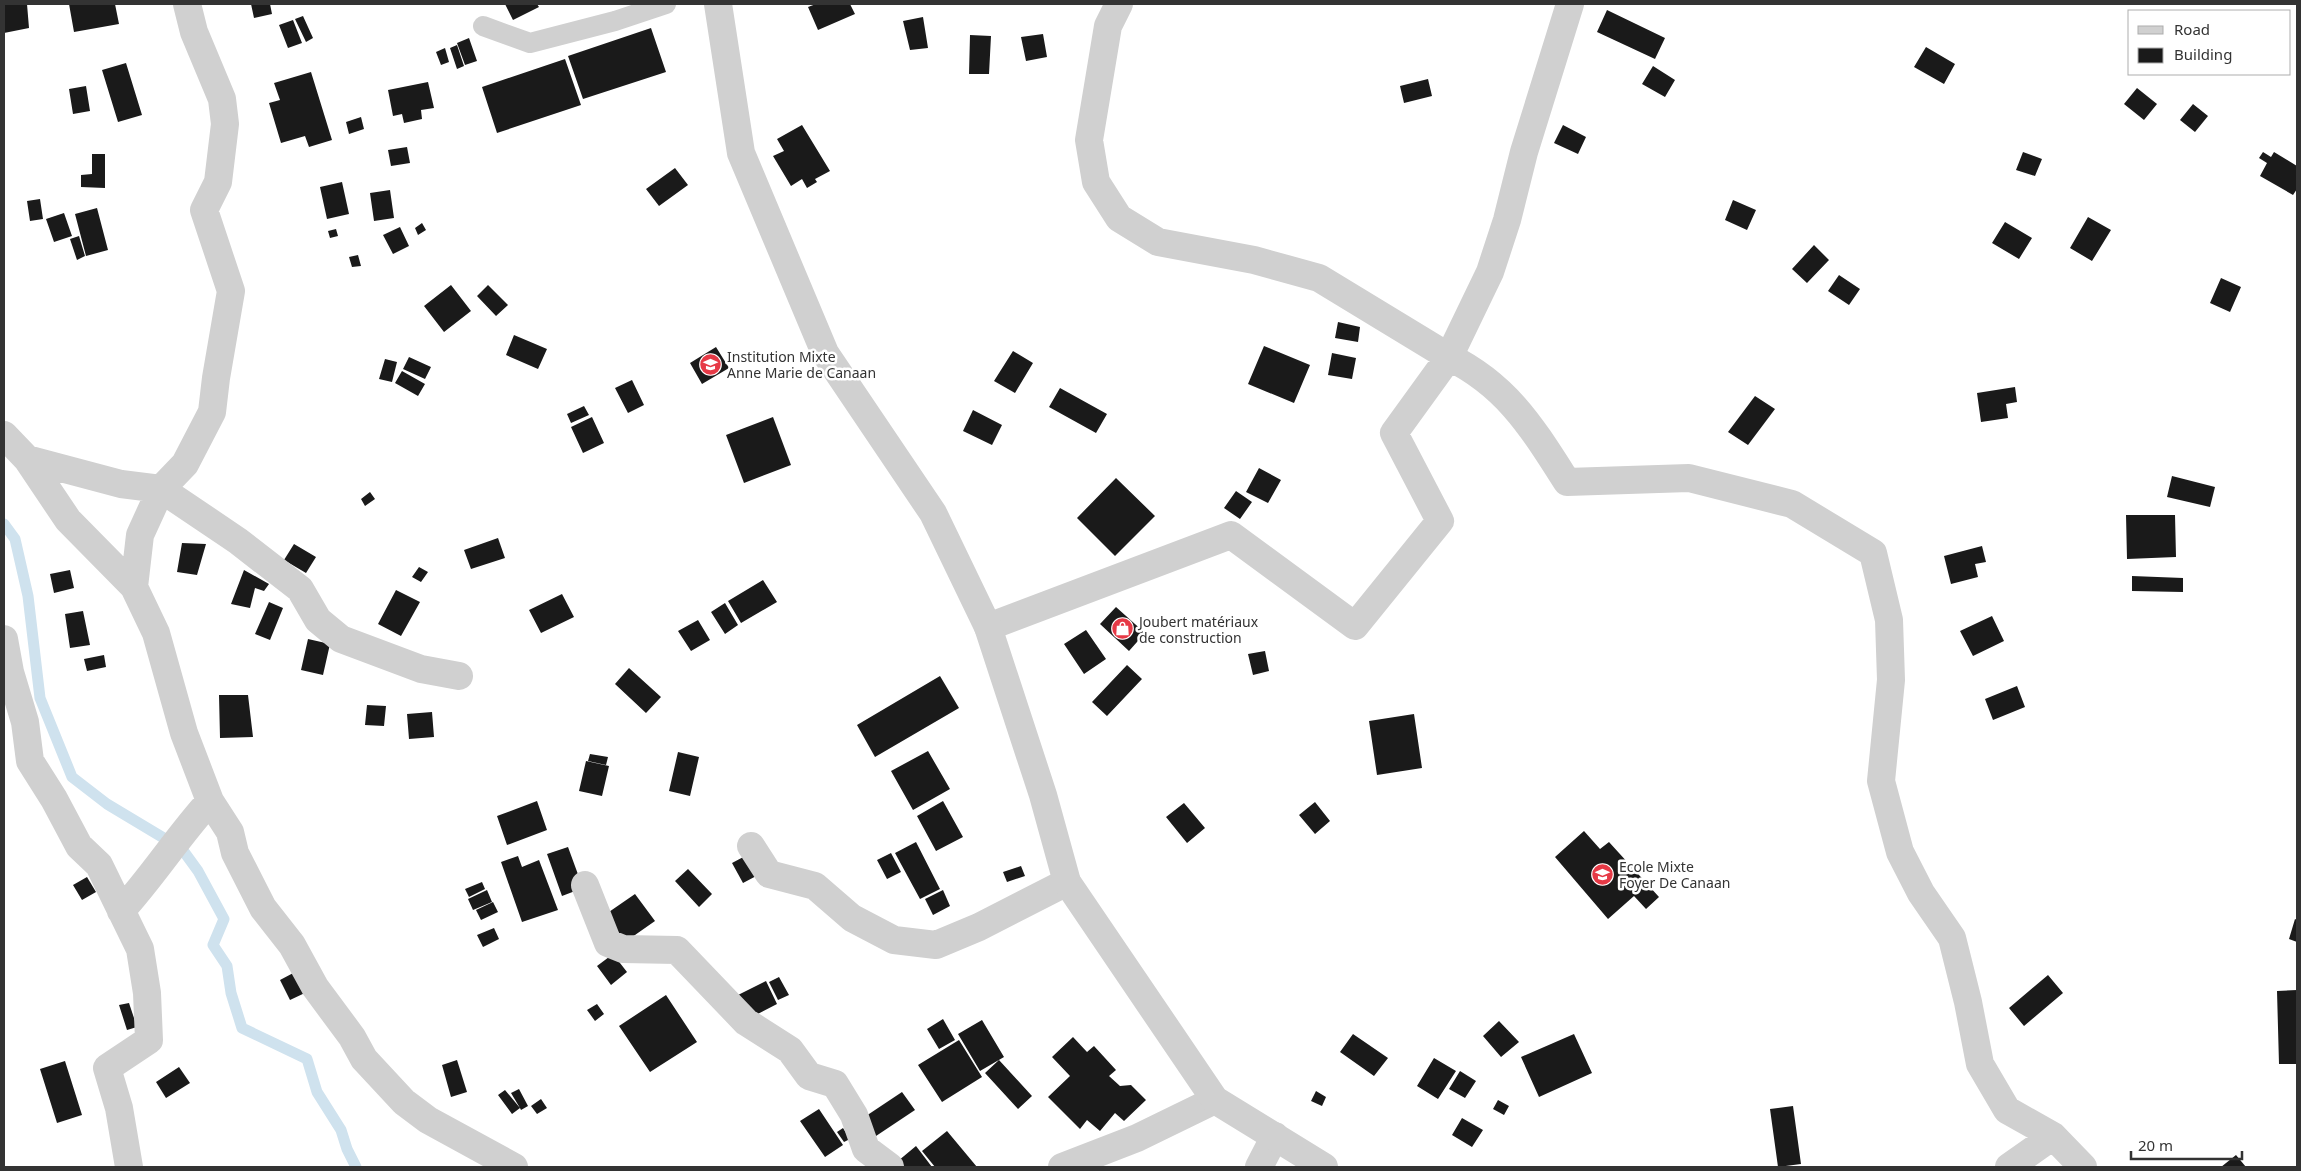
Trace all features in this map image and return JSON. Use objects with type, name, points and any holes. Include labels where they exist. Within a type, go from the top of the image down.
[{"type":"street","points":[[134,586],[140,535],[161,489],[184,464],[212,412],[231,291],[204,210],[218,182],[225,124],[222,99],[194,32],[187,4]]},
{"type":"street","points":[[718,4],[741,153],[825,353],[933,513],[988,627],[1043,795],[1066,882],[1215,1100],[1324,1167]]},
{"type":"street","points":[[1119,4],[1108,26],[1089,140],[1096,182],[1119,218],[1158,242],[1254,260],[1319,278],[1472,369],[1507,397],[1537,435],[1567,482],[1689,478],[1792,504],[1873,553],[1888,620],[1891,680],[1881,781],[1900,852],[1921,893],[1952,938],[1968,1002],[1980,1064],[2007,1110],[2053,1136],[2083,1167]]},
{"type":"street","points":[[988,627],[1231,535],[1355,626],[1440,521],[1394,433],[1449,357],[1490,272],[1508,220],[1524,152],[1570,4]]},
{"type":"street","points":[[4,435],[27,459],[68,520],[134,586],[156,633],[184,733],[210,801],[230,832],[235,853],[263,908],[292,945],[316,987],[352,1038],[364,1059],[404,1102],[428,1120],[514,1167]]},
{"type":"street","points":[[27,459],[121,484],[161,489],[238,541],[300,589],[318,620],[341,639],[421,669],[459,676]]},
{"type":"street","points":[[4,640],[10,672],[24,722],[30,761],[54,799],[79,846],[98,865],[140,949],[147,993],[149,1040],[107,1068],[119,1108],[130,1167]]},
{"type":"street","points":[[121,911],[142,888],[175,842],[210,801]]},
{"type":"street","points":[[751,846],[770,874],[815,886],[852,918],[894,940],[936,945],[980,927],[1066,882]]},
{"type":"street","points":[[585,885],[608,943],[623,949],[677,950],[689,965],[746,1022],[790,1050],[809,1076],[835,1084],[854,1115],[866,1149],[890,1167]]},
{"type":"street","points":[[1062,1167],[1137,1138],[1215,1100]]},
{"type":"street","points":[[1259,1167],[1275,1136]]},
{"type":"street","points":[[2009,1167],[2053,1136]]},
{"type":"lane","points":[[483,26],[530,43],[615,21],[666,4]]},
{"type":"building","points":[[4,4],[27,4],[29,28],[4,33]]},
{"type":"building","points":[[69,4],[115,4],[119,24],[74,32]]},
{"type":"building","points":[[251,4],[270,4],[272,14],[254,18]]},
{"type":"building","points":[[505,4],[537,4],[539,7],[513,20]]},
{"type":"building","points":[[816,4],[850,4],[855,14],[818,30],[808,7]]},
{"type":"building","points":[[1607,10],[1665,38],[1655,59],[1597,32]]},
{"type":"building","points":[[303,16],[313,38],[306,42],[295,19]]},
{"type":"building","points":[[923,17],[928,48],[910,50],[903,21]]},
{"type":"building","points":[[293,20],[302,43],[288,48],[279,25]]},
{"type":"building","points":[[651,28],[666,72],[583,99],[568,56]]},
{"type":"building","points":[[1043,34],[1047,57],[1026,61],[1021,37]]},
{"type":"building","points":[[970,35],[991,36],[989,74],[969,74]]},
{"type":"building","points":[[469,38],[477,61],[465,65],[457,43]]},
{"type":"building","points":[[457,45],[464,66],[457,69],[450,48]]},
{"type":"building","points":[[1926,47],[1955,64],[1944,84],[1914,67]]},
{"type":"building","points":[[445,48],[449,62],[441,65],[436,52]]},
{"type":"building","points":[[565,59],[581,105],[497,133],[482,87]]},
{"type":"building","points":[[126,63],[142,115],[118,122],[102,70]]},
{"type":"building","points":[[1653,66],[1675,80],[1665,97],[1642,84]]},
{"type":"building","points":[[311,72],[332,140],[309,147],[305,136],[281,143],[269,103],[280,100],[274,83]]},
{"type":"building","points":[[1428,79],[1432,96],[1404,103],[1400,86]]},
{"type":"building","points":[[428,82],[434,108],[421,110],[422,119],[404,123],[402,114],[393,116],[388,90]]},
{"type":"building","points":[[86,86],[90,111],[73,114],[69,89]]},
{"type":"building","points":[[2137,88],[2157,104],[2144,120],[2124,104]]},
{"type":"building","points":[[2193,104],[2208,116],[2195,132],[2180,120]]},
{"type":"building","points":[[361,117],[364,129],[349,134],[346,122]]},
{"type":"building","points":[[802,125],[830,171],[815,179],[817,182],[807,188],[802,179],[791,186],[773,156],[784,151],[777,139]]},
{"type":"building","points":[[1563,125],[1586,137],[1578,154],[1554,143]]},
{"type":"building","points":[[407,147],[410,163],[391,166],[388,150]]},
{"type":"building","points":[[2023,152],[2042,159],[2035,176],[2016,170]]},
{"type":"building","points":[[2263,152],[2271,157],[2274,152],[2297,166],[2297,189],[2293,195],[2260,176],[2267,163],[2259,158]]},
{"type":"building","points":[[92,154],[105,154],[105,188],[81,187],[81,175],[92,174]]},
{"type":"building","points":[[675,168],[688,185],[659,206],[646,189]]},
{"type":"building","points":[[342,182],[349,214],[327,219],[320,187]]},
{"type":"building","points":[[390,190],[394,218],[374,221],[370,193]]},
{"type":"building","points":[[40,199],[43,219],[30,221],[27,201]]},
{"type":"building","points":[[1733,200],[1756,210],[1747,230],[1725,220]]},
{"type":"building","points":[[97,208],[108,250],[86,256],[75,214]]},
{"type":"building","points":[[64,213],[72,236],[54,242],[46,219]]},
{"type":"building","points":[[2088,217],[2111,230],[2092,261],[2070,248]]},
{"type":"building","points":[[2005,222],[2032,238],[2019,259],[1992,243]]},
{"type":"building","points":[[422,223],[426,230],[418,235],[415,228]]},
{"type":"building","points":[[400,227],[409,246],[393,254],[383,235]]},
{"type":"building","points":[[336,229],[338,236],[330,238],[328,231]]},
{"type":"building","points":[[79,236],[85,256],[77,260],[70,239]]},
{"type":"building","points":[[1814,245],[1829,260],[1807,283],[1792,269]]},
{"type":"building","points":[[358,255],[361,266],[352,267],[349,257]]},
{"type":"building","points":[[1839,275],[1860,289],[1849,305],[1828,291]]},
{"type":"building","points":[[2221,278],[2241,287],[2230,312],[2210,303]]},
{"type":"building","points":[[451,285],[471,311],[444,332],[424,306]]},
{"type":"building","points":[[488,285],[508,305],[496,316],[477,296]]},
{"type":"building","points":[[1338,322],[1360,327],[1358,342],[1335,338]]},
{"type":"building","points":[[514,335],[547,349],[538,369],[506,355]]},
{"type":"building","points":[[1264,346],[1310,365],[1294,403],[1248,384]]},
{"type":"building","points":[[716,347],[729,368],[702,384],[690,363]]},
{"type":"building","points":[[1013,351],[1033,363],[1015,393],[994,381]]},
{"type":"building","points":[[1332,353],[1356,358],[1352,379],[1328,375]]},
{"type":"building","points":[[409,357],[431,367],[425,379],[403,369]]},
{"type":"building","points":[[385,359],[397,362],[392,382],[379,379]]},
{"type":"building","points":[[402,371],[425,384],[418,396],[395,383]]},
{"type":"building","points":[[632,380],[644,405],[628,413],[615,388]]},
{"type":"building","points":[[2015,387],[2017,402],[2006,404],[2008,418],[1981,422],[1977,393]]},
{"type":"building","points":[[1060,388],[1107,414],[1096,433],[1049,407]]},
{"type":"building","points":[[1755,396],[1775,409],[1748,445],[1728,432]]},
{"type":"building","points":[[584,406],[589,415],[571,423],[567,414]]},
{"type":"building","points":[[973,410],[1002,425],[992,445],[963,431]]},
{"type":"building","points":[[592,417],[604,443],[583,453],[571,427]]},
{"type":"building","points":[[773,417],[791,465],[744,483],[726,435]]},
{"type":"building","points":[[1259,468],[1281,480],[1268,503],[1246,492]]},
{"type":"building","points":[[2172,476],[2215,487],[2210,507],[2167,497]]},
{"type":"building","points":[[1116,478],[1155,516],[1115,556],[1077,518]]},
{"type":"building","points":[[1236,491],[1252,502],[1240,519],[1224,508]]},
{"type":"building","points":[[370,492],[375,499],[365,506],[361,499]]},
{"type":"building","points":[[2126,515],[2175,515],[2176,557],[2127,559]]},
{"type":"building","points":[[498,538],[505,558],[471,569],[464,550]]},
{"type":"building","points":[[182,543],[206,544],[197,575],[177,572]]},
{"type":"building","points":[[294,544],[316,557],[306,573],[284,560]]},
{"type":"building","points":[[1982,546],[1986,562],[1975,564],[1978,577],[1951,584],[1944,556]]},
{"type":"building","points":[[419,567],[428,572],[421,582],[412,577]]},
{"type":"building","points":[[70,570],[74,588],[54,593],[50,574]]},
{"type":"building","points":[[244,570],[269,584],[264,591],[255,588],[250,608],[231,604]]},
{"type":"building","points":[[2132,576],[2183,578],[2183,592],[2132,591]]},
{"type":"building","points":[[763,580],[777,602],[741,623],[728,601]]},
{"type":"building","points":[[396,590],[420,602],[401,636],[378,624]]},
{"type":"building","points":[[562,594],[574,617],[541,633],[529,610]]},
{"type":"building","points":[[269,602],[283,608],[270,640],[255,634]]},
{"type":"building","points":[[725,603],[738,625],[725,634],[711,612]]},
{"type":"building","points":[[1116,607],[1145,633],[1129,651],[1100,624]]},
{"type":"building","points":[[83,611],[90,645],[70,648],[65,614]]},
{"type":"building","points":[[1992,616],[2004,641],[1973,656],[1960,631]]},
{"type":"building","points":[[698,620],[710,640],[691,651],[678,631]]},
{"type":"building","points":[[1086,630],[1106,659],[1084,674],[1064,644]]},
{"type":"building","points":[[308,639],[330,644],[323,675],[301,670]]},
{"type":"building","points":[[1265,651],[1269,671],[1253,675],[1248,654]]},
{"type":"building","points":[[104,655],[106,667],[87,671],[84,659]]},
{"type":"building","points":[[1127,665],[1142,679],[1107,716],[1092,702]]},
{"type":"building","points":[[629,668],[661,697],[646,713],[615,684]]},
{"type":"building","points":[[940,676],[959,708],[875,757],[857,725]]},
{"type":"building","points":[[2017,686],[2025,707],[1993,720],[1985,699]]},
{"type":"building","points":[[219,695],[248,695],[253,737],[220,738]]},
{"type":"building","points":[[367,705],[386,706],[384,726],[365,725]]},
{"type":"building","points":[[432,712],[434,737],[409,739],[407,714]]},
{"type":"building","points":[[1414,714],[1422,768],[1377,775],[1369,721]]},
{"type":"building","points":[[928,751],[950,789],[913,810],[891,771]]},
{"type":"building","points":[[678,752],[699,757],[690,796],[669,791]]},
{"type":"building","points":[[590,754],[608,757],[606,765],[588,761]]},
{"type":"building","points":[[586,761],[609,766],[602,796],[579,791]]},
{"type":"building","points":[[537,801],[547,830],[507,845],[497,816]]},
{"type":"building","points":[[943,801],[963,837],[936,851],[917,816]]},
{"type":"building","points":[[1315,802],[1330,821],[1315,834],[1299,815]]},
{"type":"building","points":[[1184,803],[1205,828],[1187,843],[1166,817]]},
{"type":"building","points":[[1584,831],[1600,849],[1609,842],[1659,897],[1646,909],[1634,896],[1608,919],[1555,857]]},
{"type":"building","points":[[916,842],[940,889],[920,899],[895,853]]},
{"type":"building","points":[[568,847],[583,888],[562,896],[547,854]]},
{"type":"building","points":[[891,853],[901,872],[887,879],[877,860]]},
{"type":"building","points":[[749,854],[760,874],[743,883],[732,863]]},
{"type":"building","points":[[518,856],[522,867],[539,860],[558,910],[522,922],[501,862]]},
{"type":"building","points":[[1021,866],[1025,876],[1007,882],[1003,872]]},
{"type":"building","points":[[688,869],[712,894],[699,907],[675,881]]},
{"type":"building","points":[[87,877],[96,892],[82,900],[73,885]]},
{"type":"building","points":[[482,882],[485,889],[469,897],[465,889]]},
{"type":"building","points":[[487,890],[492,902],[473,910],[468,899]]},
{"type":"building","points":[[943,890],[950,906],[933,915],[925,899]]},
{"type":"building","points":[[635,894],[655,921],[625,942],[606,914]]},
{"type":"building","points":[[493,902],[498,912],[481,920],[476,910]]},
{"type":"building","points":[[2295,919],[2297,920],[2297,942],[2289,939]]},
{"type":"building","points":[[494,928],[499,939],[483,947],[477,935]]},
{"type":"building","points":[[613,954],[627,972],[611,985],[597,966]]},
{"type":"building","points":[[297,971],[307,992],[290,1000],[280,980]]},
{"type":"building","points":[[2048,975],[2063,993],[2024,1026],[2009,1008]]},
{"type":"building","points":[[779,977],[789,995],[778,1000],[769,982]]},
{"type":"building","points":[[766,981],[777,1004],[750,1018],[738,995]]},
{"type":"building","points":[[2297,990],[2297,1064],[2279,1064],[2277,991]]},
{"type":"building","points":[[666,995],[697,1042],[650,1072],[619,1026]]},
{"type":"building","points":[[129,1003],[137,1027],[127,1030],[119,1005]]},
{"type":"building","points":[[597,1004],[604,1014],[595,1021],[587,1010]]},
{"type":"building","points":[[943,1019],[955,1040],[939,1049],[927,1029]]},
{"type":"building","points":[[982,1020],[1004,1057],[980,1071],[958,1034]]},
{"type":"building","points":[[1499,1021],[1519,1042],[1501,1057],[1483,1036]]},
{"type":"building","points":[[1353,1034],[1388,1058],[1374,1076],[1340,1052]]},
{"type":"building","points":[[1574,1034],[1592,1073],[1539,1097],[1521,1057]]},
{"type":"building","points":[[1073,1037],[1087,1052],[1094,1046],[1116,1070],[1109,1076],[1120,1086],[1131,1085],[1146,1100],[1124,1121],[1115,1113],[1100,1131],[1087,1120],[1080,1129],[1048,1097],[1070,1076],[1052,1057]]},
{"type":"building","points":[[959,1040],[982,1077],[942,1102],[918,1065]]},
{"type":"building","points":[[1434,1058],[1456,1071],[1438,1099],[1417,1086]]},
{"type":"building","points":[[457,1060],[467,1092],[451,1097],[442,1065]]},
{"type":"building","points":[[999,1060],[1032,1096],[1018,1109],[985,1073]]},
{"type":"building","points":[[65,1061],[82,1115],[57,1123],[40,1069]]},
{"type":"building","points":[[179,1067],[190,1083],[166,1098],[156,1082]]},
{"type":"building","points":[[1460,1071],[1476,1081],[1465,1098],[1449,1089]]},
{"type":"building","points":[[519,1089],[528,1106],[521,1110],[511,1093]]},
{"type":"building","points":[[505,1090],[520,1108],[512,1114],[498,1095]]},
{"type":"building","points":[[1316,1091],[1326,1097],[1322,1106],[1311,1101]]},
{"type":"building","points":[[902,1092],[915,1110],[873,1138],[860,1120]]},
{"type":"building","points":[[541,1099],[547,1108],[537,1114],[531,1106]]},
{"type":"building","points":[[1498,1100],[1509,1106],[1504,1115],[1493,1109]]},
{"type":"building","points":[[1793,1106],[1801,1164],[1778,1167],[1770,1109]]},
{"type":"building","points":[[819,1109],[843,1145],[825,1157],[800,1121]]},
{"type":"building","points":[[1462,1118],[1483,1130],[1472,1147],[1452,1135]]},
{"type":"building","points":[[843,1128],[850,1139],[844,1142],[837,1132]]},
{"type":"building","points":[[947,1131],[977,1167],[935,1167],[922,1151]]},
{"type":"building","points":[[916,1146],[932,1167],[902,1167],[898,1161]]},
{"type":"building","points":[[2236,1155],[2246,1167],[2221,1167]]},
{"type":"waterway","points":[[4,524],[15,539],[28,596],[40,698],[72,777],[107,804],[182,849],[198,871],[224,919],[213,945],[227,966],[231,993],[242,1028],[307,1059],[317,1092],[341,1130],[347,1149],[356,1167]]},
{"type":"place","name":"Institution Mixte Anne Marie de Canaan","points":[[711,364]]},
{"type":"place","name":"Joubert matériaux de construction","points":[[1123,629]]},
{"type":"place","name":"Ecole Mixte Foyer De Canaan","points":[[1603,874]]}]
